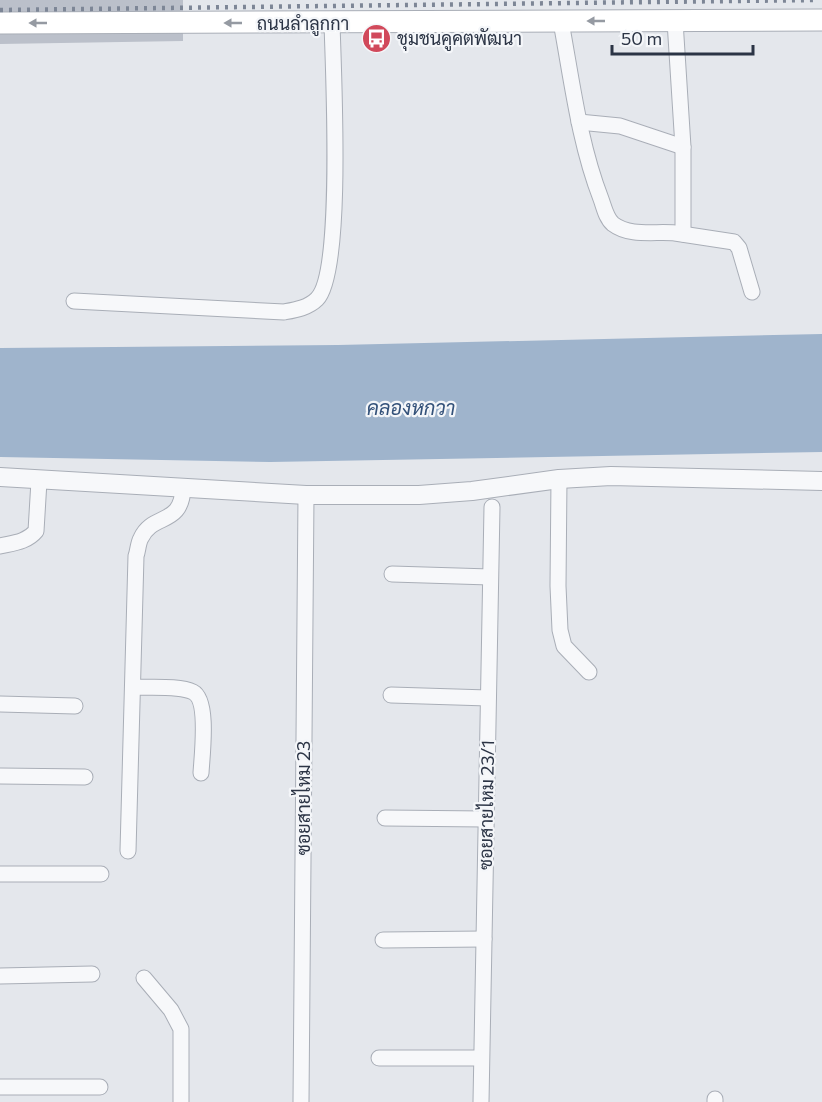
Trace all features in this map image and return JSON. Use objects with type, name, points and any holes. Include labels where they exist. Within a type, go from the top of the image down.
[{"type":"main road","name":"ถนนลำลูกกา","points":[[0,23],[822,20]]},
{"type":"street","points":[[675,21],[683,147],[683,234]]},
{"type":"street","points":[[74,301],[284,312],[303,308],[317,299],[324,289],[330,264],[336,151],[332,22]]},
{"type":"street","points":[[561,22],[579,122],[594,182],[606,214],[613,224],[642,233],[683,234],[736,243],[752,292]]},
{"type":"street","points":[[579,122],[620,126],[683,147]]},
{"type":"street","points":[[0,477],[306,495],[419,495],[472,491],[559,479],[611,476],[822,481]]},
{"type":"street","points":[[559,479],[560,630],[564,646],[589,672]]},
{"type":"street","points":[[0,546],[24,540],[36,531],[39,481]]},
{"type":"street","points":[[128,851],[136,556],[140,539],[147,529],[180,507],[183,500],[183,487]]},
{"type":"street","name":"ซอยสายไหม 23","points":[[301,1102],[306,495]]},
{"type":"street","name":"ซอยสายไหม 23/1","points":[[480,1102],[492,507]]},
{"type":"street","points":[[392,574],[490,577]]},
{"type":"street","points":[[132,687],[183,689],[195,692],[201,700],[203,712],[201,772]]},
{"type":"street","points":[[391,695],[488,698]]},
{"type":"street","points":[[0,704],[75,706]]},
{"type":"street","points":[[0,776],[85,777]]},
{"type":"street","points":[[385,818],[485,819]]},
{"type":"street","points":[[0,874],[101,874]]},
{"type":"street","points":[[383,940],[484,939]]},
{"type":"street","points":[[0,976],[93,974]]},
{"type":"street","points":[[144,978],[171,1010],[182,1029],[182,1102]]},
{"type":"street","points":[[379,1058],[481,1058]]},
{"type":"street","points":[[0,1087],[19,1095],[100,1087]]},
{"type":"water","name":"คลองหกวา","points":[[822,334],[822,452],[270,462],[0,457],[0,348],[338,345]]},
{"type":"building","points":[[0,0],[183,0],[183,41],[0,44]]},
{"type":"railway","points":[[0,10],[817,0]]},
{"type":"place","name":"ชุมชนคูคตพัฒนา","points":[[376,38]]}]
